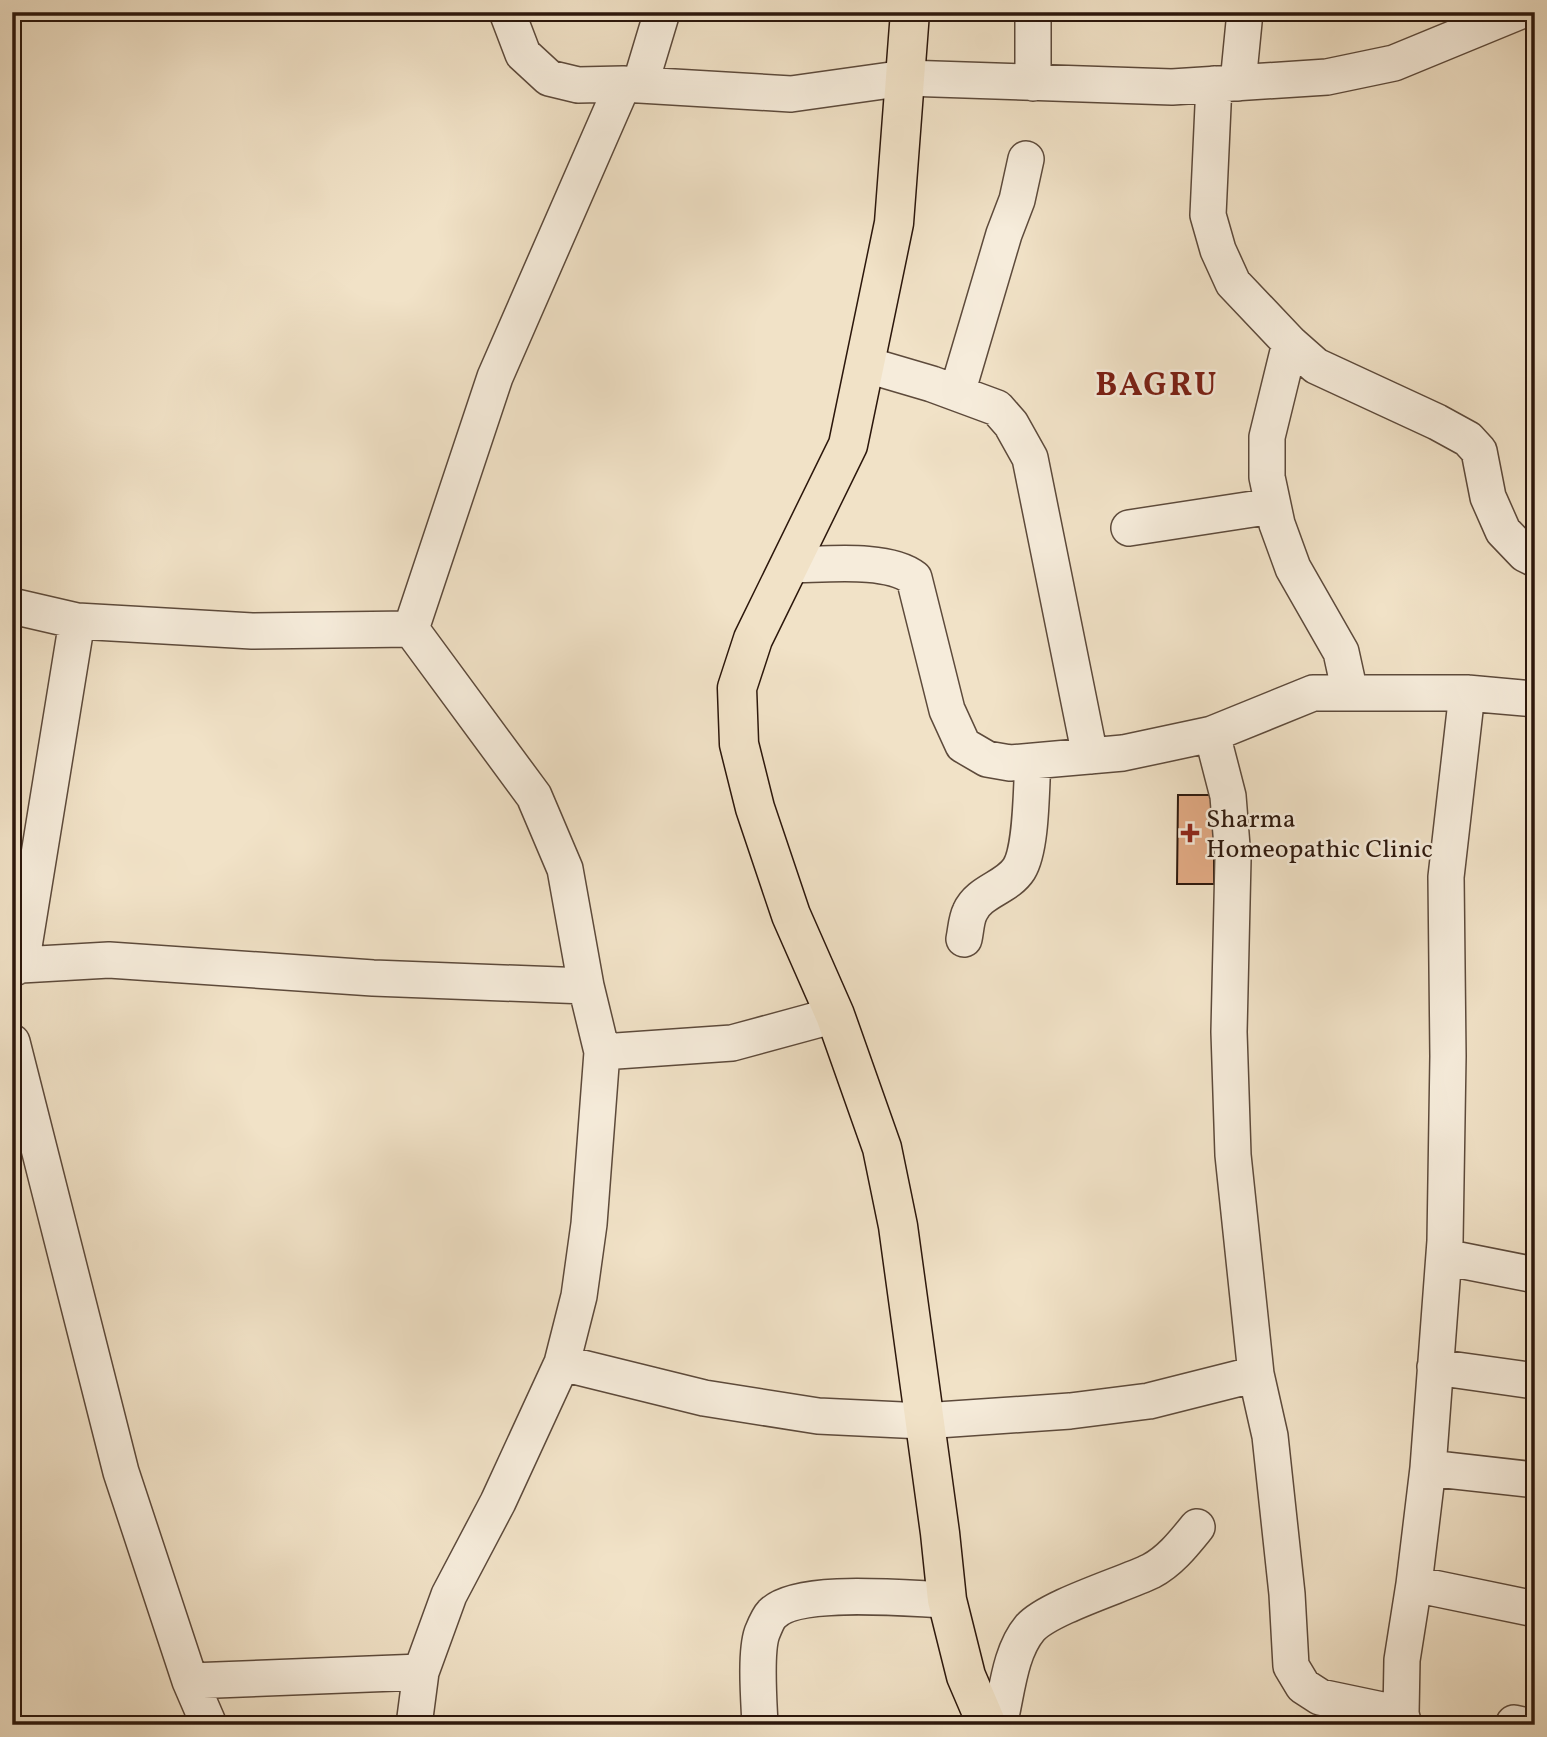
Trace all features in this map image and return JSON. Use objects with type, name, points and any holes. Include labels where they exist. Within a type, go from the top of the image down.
[{"type":"main road","points":[[910,12],[894,223],[848,445],[752,639],[737,688],[739,744],[755,808],[791,915],[835,1015],[882,1148],[898,1226],[947,1600],[966,1676],[987,1725]]},
{"type":"street","points":[[507,12],[523,54],[549,78],[578,85],[631,85],[791,94],[905,78],[1172,87],[1327,77],[1394,63],[1514,13]]},
{"type":"street","points":[[411,629],[495,377],[631,85],[662,12]]},
{"type":"street","points":[[1032,82],[1033,12]]},
{"type":"street","points":[[1245,12],[1226,83],[1208,215],[1218,250],[1233,284],[1316,366],[1468,439],[1479,451],[1488,497],[1503,531],[1525,554],[1535,559]]},
{"type":"street","points":[[957,393],[1004,234],[1017,200],[1026,159]]},
{"type":"street","points":[[1290,343],[1268,436],[1268,477],[1277,524],[1293,568],[1341,652],[1350,693]]},
{"type":"street","points":[[864,364],[997,408],[1011,424],[1030,458],[1090,756]]},
{"type":"street","points":[[1129,528],[1273,506]]},
{"type":"street","points":[[789,565],[886,565],[903,569],[914,578],[947,710],[963,745],[987,759],[1010,763],[1123,753],[1212,734],[1312,693],[1467,693],[1535,699]]},
{"type":"street","points":[[12,606],[77,621],[252,631],[411,629]]},
{"type":"street","points":[[77,621],[17,967],[109,960],[373,978],[586,986]]},
{"type":"street","points":[[411,629],[534,796],[565,869],[586,986],[603,1052],[589,1224],[579,1296],[562,1363],[498,1502],[449,1595],[421,1672],[414,1725]]},
{"type":"street","points":[[1212,734],[1228,796],[1233,859],[1229,1032],[1233,1155],[1256,1374],[1270,1437],[1287,1594],[1291,1666],[1303,1686],[1320,1697],[1403,1719],[1402,1660],[1428,1468],[1444,1257],[1448,1056],[1446,877],[1467,693]]},
{"type":"street","points":[[964,939],[970,912],[981,898],[1002,885],[1019,869],[1026,847],[1033,761]]},
{"type":"street","points":[[603,1052],[732,1043],[835,1015]]},
{"type":"street","points":[[12,1042],[121,1472],[190,1681],[209,1725]]},
{"type":"street","points":[[1444,1257],[1535,1275]]},
{"type":"street","points":[[562,1363],[704,1398],[818,1416],[923,1421],[1070,1411],[1149,1401],[1256,1374]]},
{"type":"street","points":[[1435,1367],[1535,1381]]},
{"type":"street","points":[[1428,1468],[1535,1480]]},
{"type":"street","points":[[999,1725],[1017,1652],[1031,1627],[1054,1612],[1153,1569],[1174,1554],[1198,1527]]},
{"type":"street","points":[[1414,1584],[1535,1609]]},
{"type":"street","points":[[760,1725],[758,1680],[761,1634],[772,1613],[793,1602],[820,1597],[947,1600]]},
{"type":"street","points":[[190,1681],[421,1672]]},
{"type":"building","points":[[1178,795],[1214,795],[1214,884],[1177,884]]},
{"type":"place","name":"Sharma Homeopathic Clinic","points":[[1190,833]]},
{"type":"district","name":"BAGRU","points":[[1157,383]]}]
